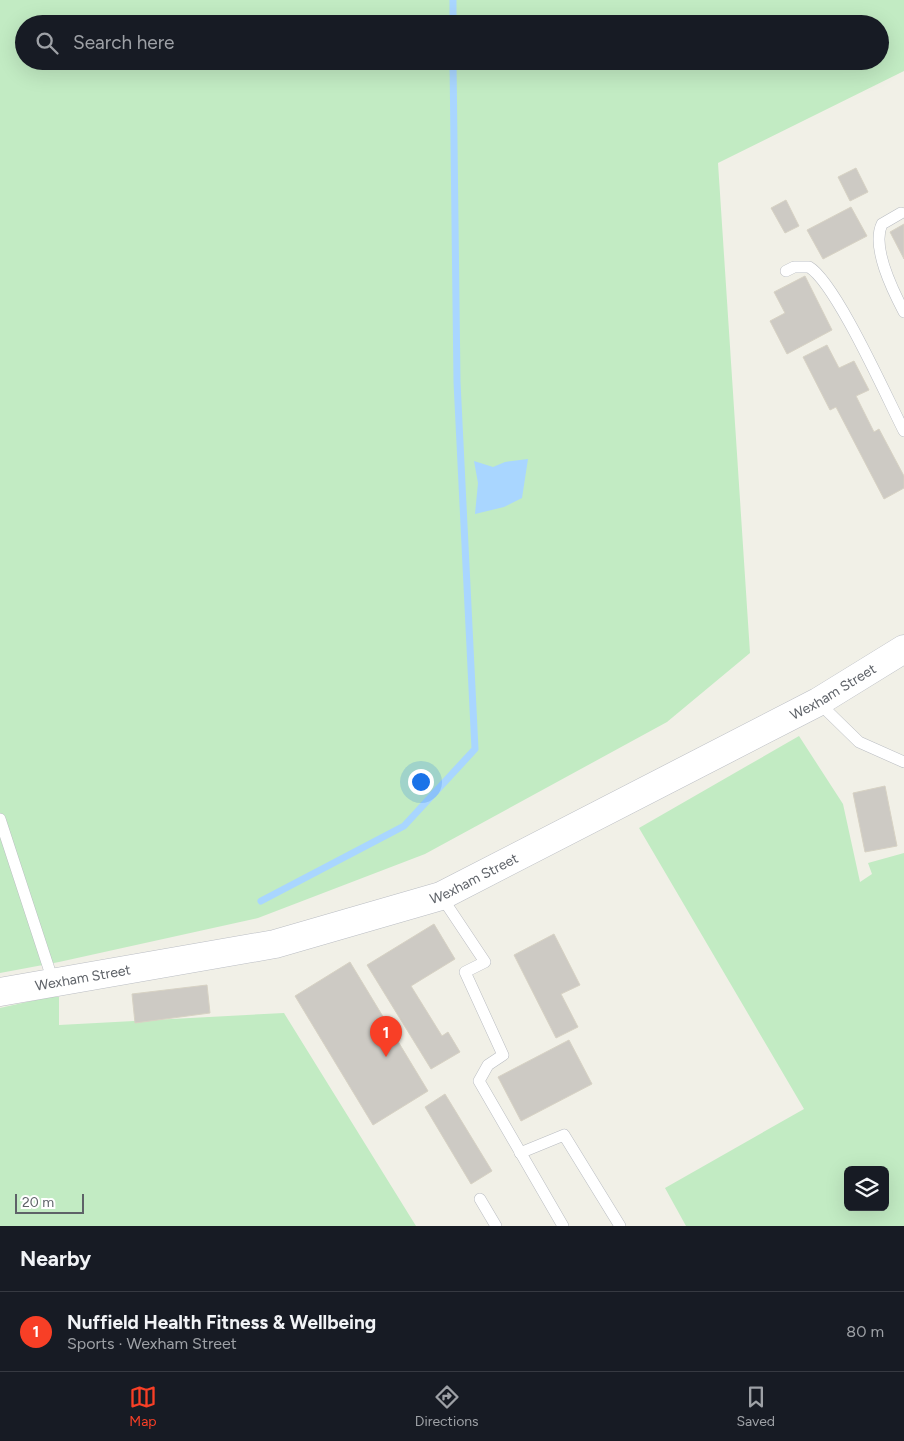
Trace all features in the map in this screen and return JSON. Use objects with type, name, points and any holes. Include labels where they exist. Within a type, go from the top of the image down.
[{"type":"street","name":"Wexham Street","points":[[0,992],[53,981],[275,944],[441,896],[818,702],[904,649]]},
{"type":"lane","points":[[901,213],[882,224],[878,237],[888,274],[904,312]]},
{"type":"lane","points":[[786,271],[794,267],[809,267],[823,280],[858,341],[904,431]]},
{"type":"lane","points":[[818,702],[859,742],[904,762]]},
{"type":"lane","points":[[0,819],[53,981]]},
{"type":"lane","points":[[441,896],[485,962],[465,972],[503,1055],[488,1065],[479,1081],[562,1225]]},
{"type":"lane","points":[[520,1152],[564,1134],[620,1226]]},
{"type":"lane","points":[[480,1199],[496,1226]]},
{"type":"green space","points":[[0,0],[904,0],[904,71],[718,163],[750,653],[667,722],[425,854],[258,918],[59,962],[0,973]]},
{"type":"green space","points":[[799,736],[843,804],[860,882],[872,874],[868,863],[904,853],[904,1226],[686,1226],[665,1188],[804,1109],[639,828]]},
{"type":"green space","points":[[49,997],[59,997],[59,1025],[284,1013],[416,1226],[0,1226],[0,1008]]},
{"type":"water","points":[[528,459],[522,498],[504,507],[475,514],[478,483],[474,461],[493,467],[505,462]]},
{"type":"building","points":[[856,168],[868,192],[850,201],[838,177]]},
{"type":"building","points":[[786,200],[799,226],[785,233],[771,208]]},
{"type":"building","points":[[851,207],[867,236],[823,259],[807,230]]},
{"type":"building","points":[[904,224],[904,259],[890,232]]},
{"type":"building","points":[[805,276],[832,330],[787,354],[770,321],[785,313],[774,292]]},
{"type":"building","points":[[827,345],[839,368],[854,361],[869,390],[856,396],[874,432],[879,429],[904,476],[904,488],[884,499],[836,407],[830,410],[803,357]]},
{"type":"building","points":[[885,786],[897,846],[865,852],[853,793]]},
{"type":"building","points":[[434,924],[455,959],[411,986],[442,1036],[448,1032],[460,1052],[431,1069],[367,965]]},
{"type":"building","points":[[554,934],[580,985],[561,994],[578,1027],[556,1038],[514,955]]},
{"type":"building","points":[[350,962],[428,1091],[373,1125],[295,996]]},
{"type":"building","points":[[207,985],[210,1013],[135,1023],[132,994]]},
{"type":"building","points":[[569,1040],[592,1084],[521,1121],[498,1077]]},
{"type":"building","points":[[445,1094],[492,1171],[471,1184],[425,1107]]},
{"type":"waterway","points":[[453,0],[453,15]]},
{"type":"waterway","points":[[261,901],[404,826],[475,749],[457,382],[453,70]]},
{"type":"place","name":"Nuffield Health Fitness & Wellbeing","points":[[386,1057]]}]
